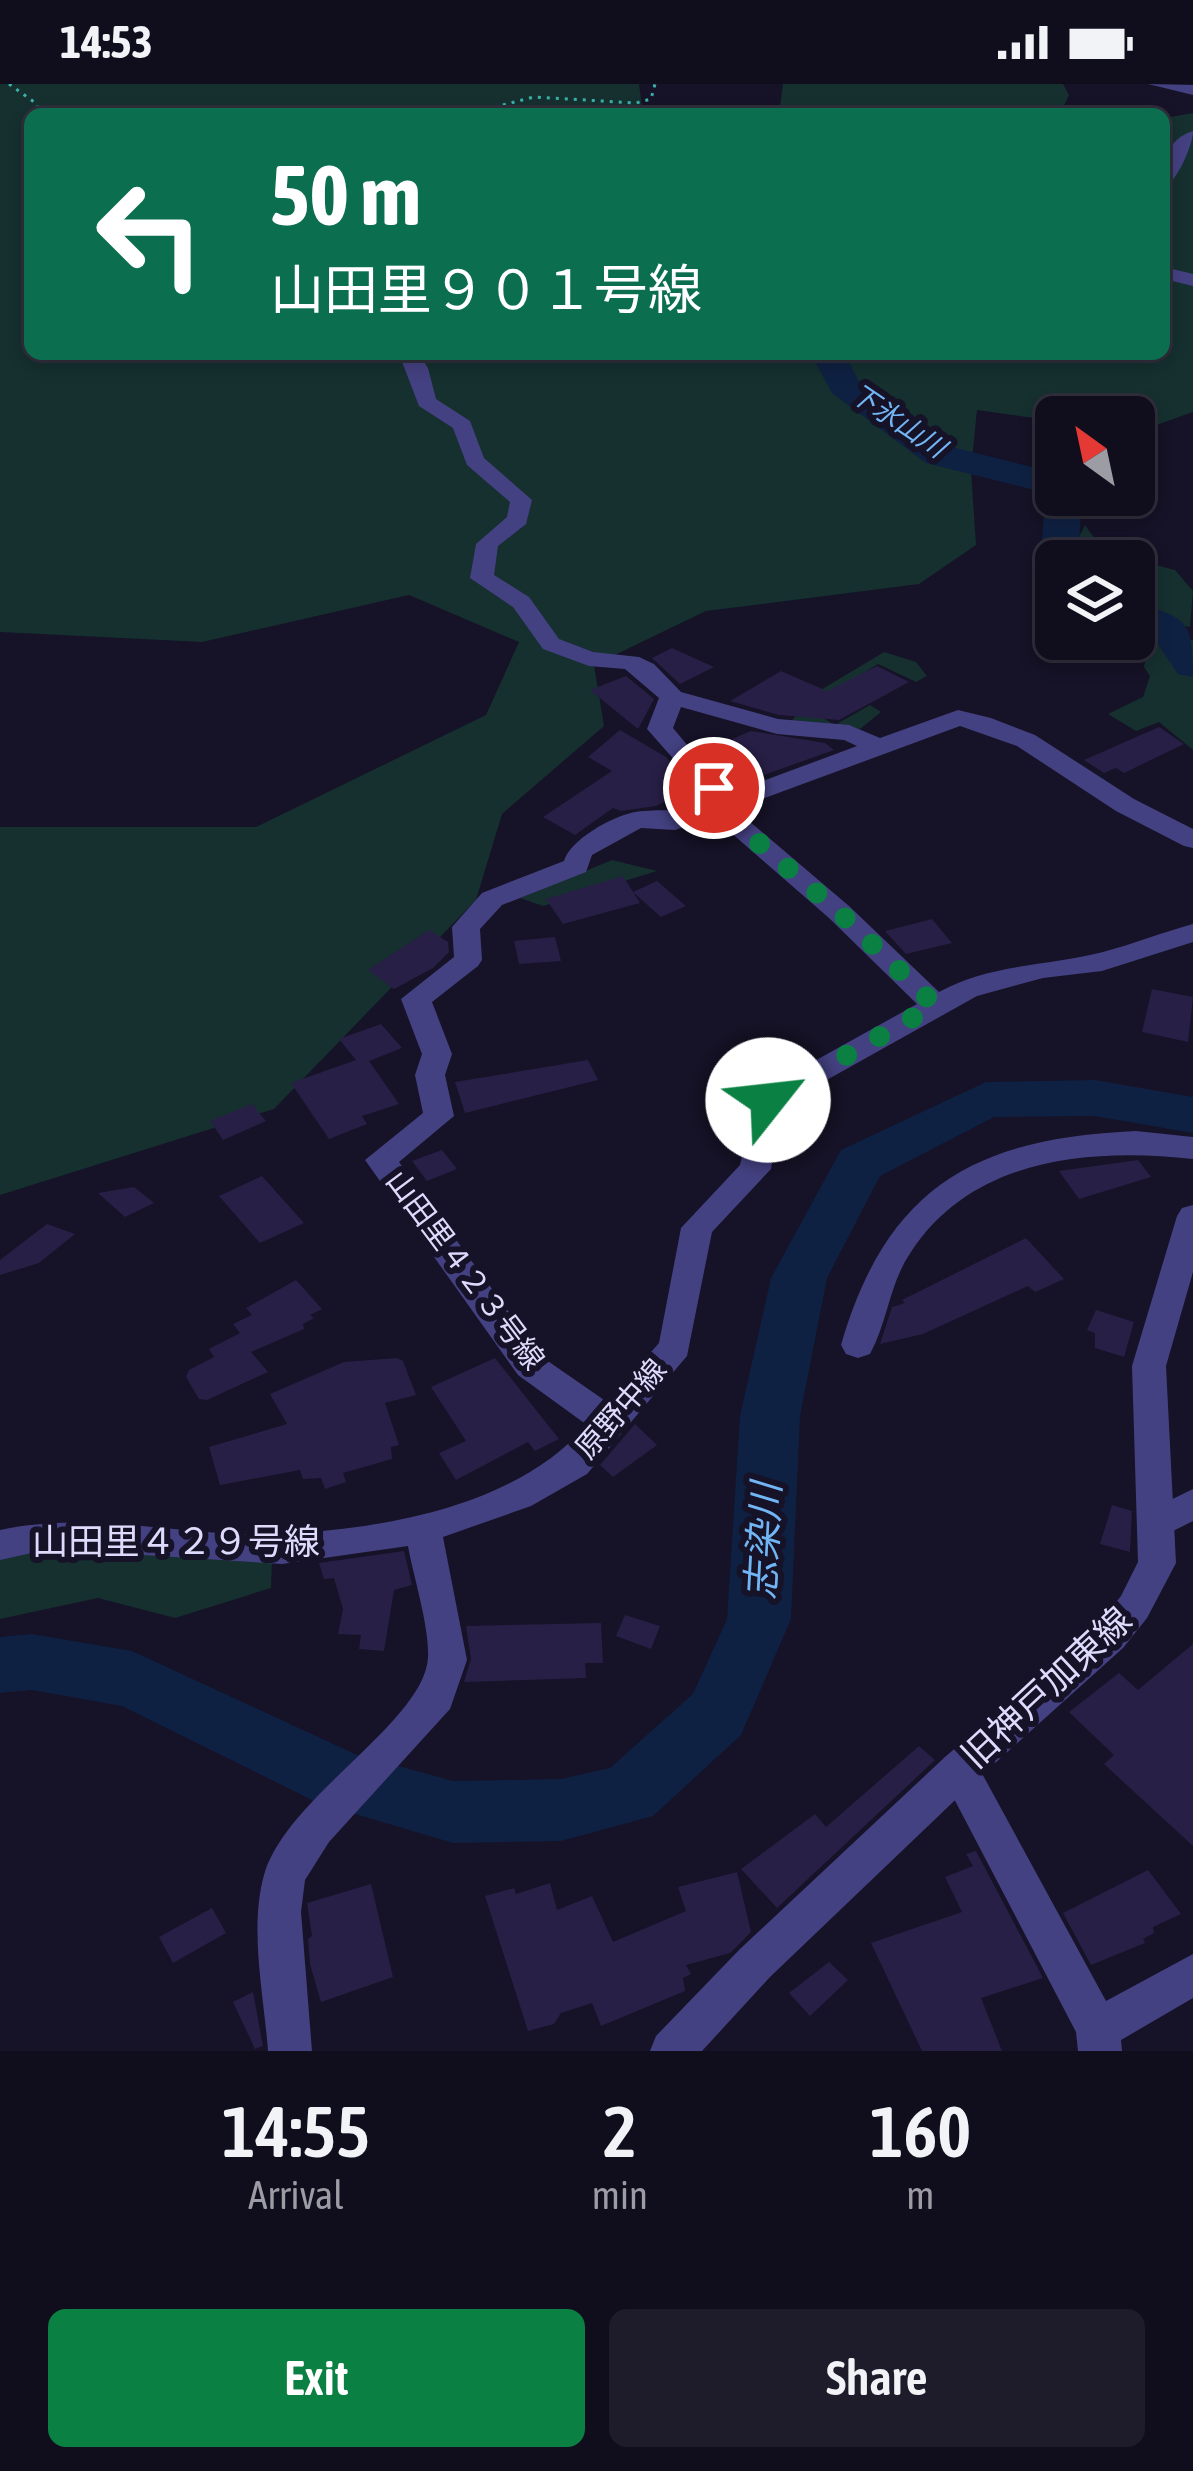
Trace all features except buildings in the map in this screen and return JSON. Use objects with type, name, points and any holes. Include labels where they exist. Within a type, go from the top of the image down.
[{"type":"street","points":[[1156,84],[1193,90]]},
{"type":"street","points":[[1170,169],[1181,142],[1193,136]]},
{"type":"street","points":[[413,360],[426,402],[463,424],[465,451],[474,464],[520,500],[518,519],[487,544],[482,578],[521,602],[551,644],[570,655],[646,668],[672,697],[777,726],[849,733],[879,747]]},
{"type":"street","points":[[672,697],[660,729],[714,788],[716,806],[839,912],[935,1005]]},
{"type":"street","points":[[716,806],[958,718],[981,721],[1037,744],[1126,806],[1193,840]]},
{"type":"street","name":"山田里４２３号線","points":[[608,1421],[530,1366],[381,1160],[439,1116],[430,1076],[437,1054],[416,999],[468,960],[466,927],[492,899],[576,866],[580,851],[636,820],[675,822],[716,806]]},
{"type":"street","name":"原野中線","points":[[423,1529],[518,1496],[574,1464],[675,1347],[697,1228],[755,1169],[768,1100],[967,989],[1043,969],[1102,962],[1193,933]]},
{"type":"street","points":[[858,1346],[865,1301],[879,1268],[905,1232],[965,1181],[1036,1153],[1085,1143],[1133,1140],[1193,1148]]},
{"type":"street","name":"旧神戸加東線","points":[[672,2051],[755,1963],[958,1770],[1110,1637],[1134,1607],[1156,1563],[1149,1366],[1190,1235]]},
{"type":"street","points":[[1155,1525],[1193,1504]]},
{"type":"street","points":[[290,2051],[280,1912],[285,1875],[315,1829],[436,1697],[448,1660],[423,1529]]},
{"type":"street","name":"山田里４２９号線","points":[[0,1545],[50,1534],[282,1549],[423,1529]]},
{"type":"street","points":[[958,1770],[1099,2040],[1193,1975]]},
{"type":"path","points":[[9,84],[38,108]]},
{"type":"path","points":[[505,108],[527,97],[592,106],[638,103],[651,99],[655,84]]},
{"type":"green space","points":[[0,84],[639,84],[646,108],[24,108],[24,360],[1170,360],[1170,117],[1193,113],[1193,412],[1155,426],[1155,396],[1035,396],[1035,418],[977,410],[971,470],[976,545],[919,584],[706,611],[594,665],[604,726],[502,814],[476,900],[274,1109],[0,1195],[0,827],[256,827],[486,715],[519,642],[409,595],[202,642],[0,632]]},
{"type":"green space","points":[[783,84],[1063,84],[1069,95],[1063,108],[780,108]]},
{"type":"green space","points":[[1085,525],[1096,540],[1078,540]]},
{"type":"green space","points":[[1155,565],[1175,570],[1193,591],[1190,627],[1155,621]]},
{"type":"green space","points":[[1169,638],[1193,640],[1193,750],[1159,722],[1136,731],[1108,714],[1143,697],[1150,676],[1145,660],[1155,660],[1155,647]]},
{"type":"green space","points":[[884,652],[916,662],[927,676],[916,682],[878,664],[806,708],[835,725],[870,705],[881,712],[860,729],[791,722],[809,697]]},
{"type":"green space","points":[[612,860],[657,871],[543,906],[520,898]]},
{"type":"green space","points":[[51,1542],[272,1558],[271,1588],[175,1618],[98,1598],[0,1619],[0,1548]]},
{"type":"waterway","name":"下氷山川","points":[[831,360],[844,386],[939,455],[1035,479]]},
{"type":"waterway","name":"下氷山川","points":[[1060,540],[1062,516]]},
{"type":"waterway","name":"下氷山川","points":[[1155,623],[1167,628],[1193,665]]},
{"type":"waterway","name":"志染川","points":[[0,1665],[32,1662],[132,1679],[342,1781],[453,1812],[561,1810],[629,1794],[717,1714],[759,1619],[770,1416],[799,1278],[860,1163],[986,1100],[1095,1098],[1193,1115]]},
{"type":"route","points":[[714,788],[716,806],[839,912],[935,1005],[768,1100]]}]
